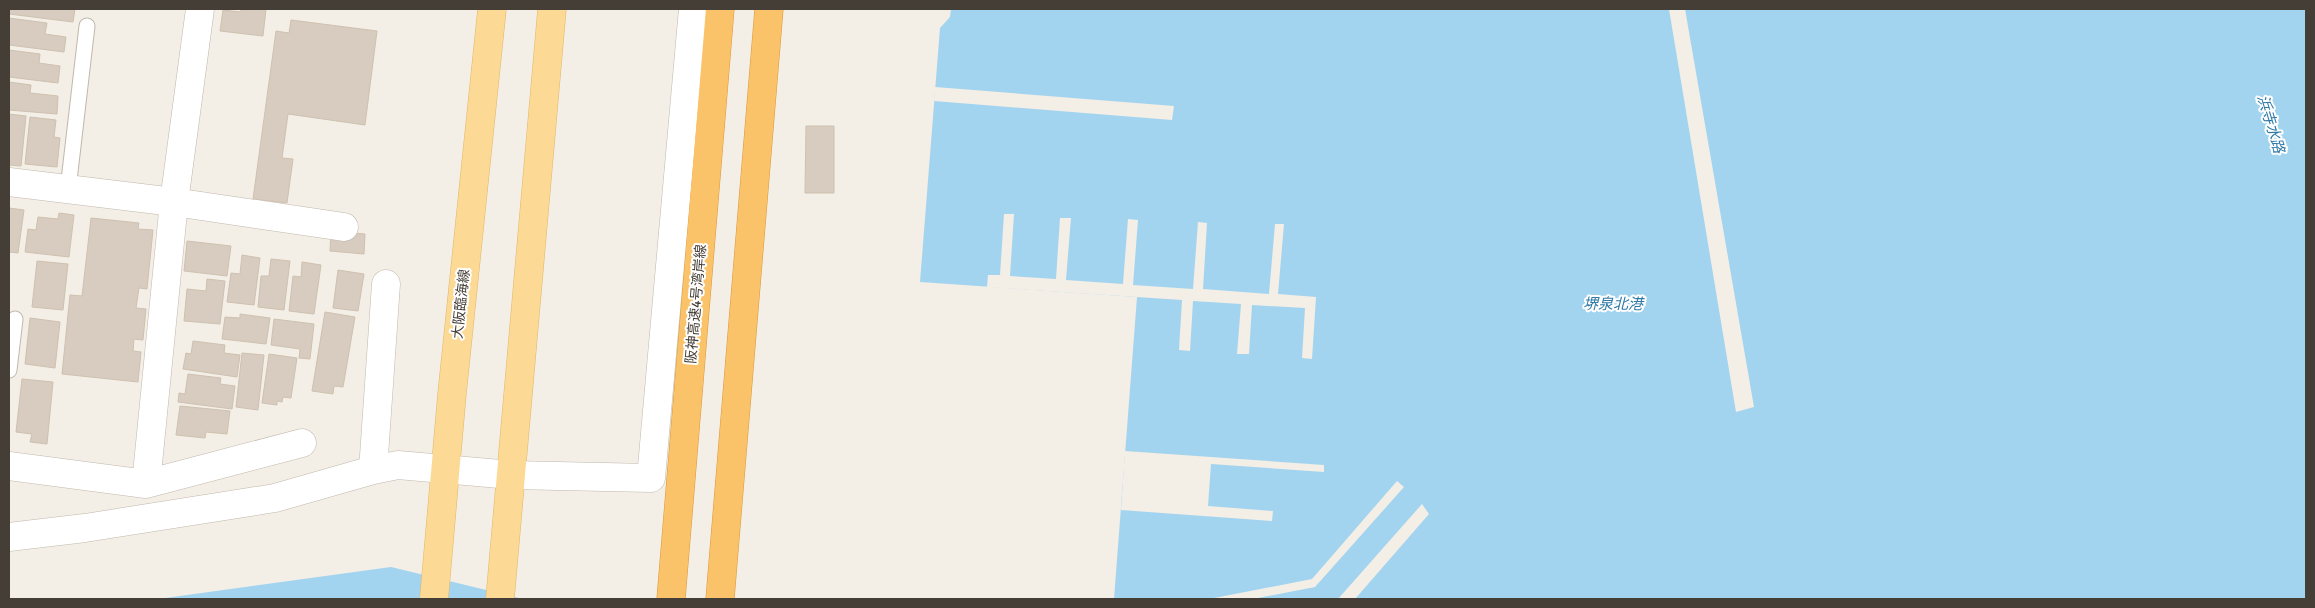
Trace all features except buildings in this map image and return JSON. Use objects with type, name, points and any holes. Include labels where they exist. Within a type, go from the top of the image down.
[{"type":"highway","name":"阪神高速4号湾岸線","points":[[671,599],[720,9]]},
{"type":"highway","points":[[720,599],[769,9]]},
{"type":"main road","name":"大阪臨海線","points":[[434,599],[445,469],[492,9]]},
{"type":"main road","points":[[500,599],[552,9]]},
{"type":"street","points":[[146,484],[174,202],[200,9]]},
{"type":"street","points":[[9,537],[85,528],[275,498],[373,470],[398,466],[511,475],[651,478],[693,9]]},
{"type":"street","points":[[9,182],[174,202],[344,228]]},
{"type":"street","points":[[373,470],[386,284]]},
{"type":"street","points":[[9,466],[146,484],[302,443]]},
{"type":"lane","points":[[68,189],[87,26]]},
{"type":"lane","points":[[9,370],[14,319]]},
{"type":"water","name":"堺泉北港","points":[[951,9],[2306,9],[2306,599],[1114,599],[1137,297],[920,282],[940,28],[950,17]]},
{"type":"water","points":[[391,567],[523,599],[158,599]]},
{"type":"pier","points":[[1669,9],[1685,9],[1754,407],[1736,412]]},
{"type":"pier","points":[[935,87],[1174,106],[1172,120],[934,101]]},
{"type":"pier","points":[[1004,214],[1014,214],[1010,276],[1056,279],[1060,218],[1071,218],[1066,280],[1123,284],[1128,219],[1138,220],[1133,285],[1193,289],[1198,222],[1207,223],[1203,289],[1269,294],[1275,224],[1284,224],[1278,294],[1316,297],[1312,359],[1302,358],[1305,308],[1252,305],[1249,354],[1237,354],[1241,304],[1193,301],[1190,351],[1179,350],[1182,300],[987,287],[988,275],[1000,275]]},
{"type":"pier","points":[[1125,451],[1324,465],[1324,472],[1211,464],[1208,506],[1273,511],[1272,521],[1121,510]]},
{"type":"pier","points":[[1397,481],[1404,487],[1315,587],[1253,599],[1209,599],[1312,579]]},
{"type":"pier","points":[[1422,504],[1429,514],[1355,599],[1338,599]]},
{"type":"water label","name":"浜寺水路","points":[[2271,124]]}]
